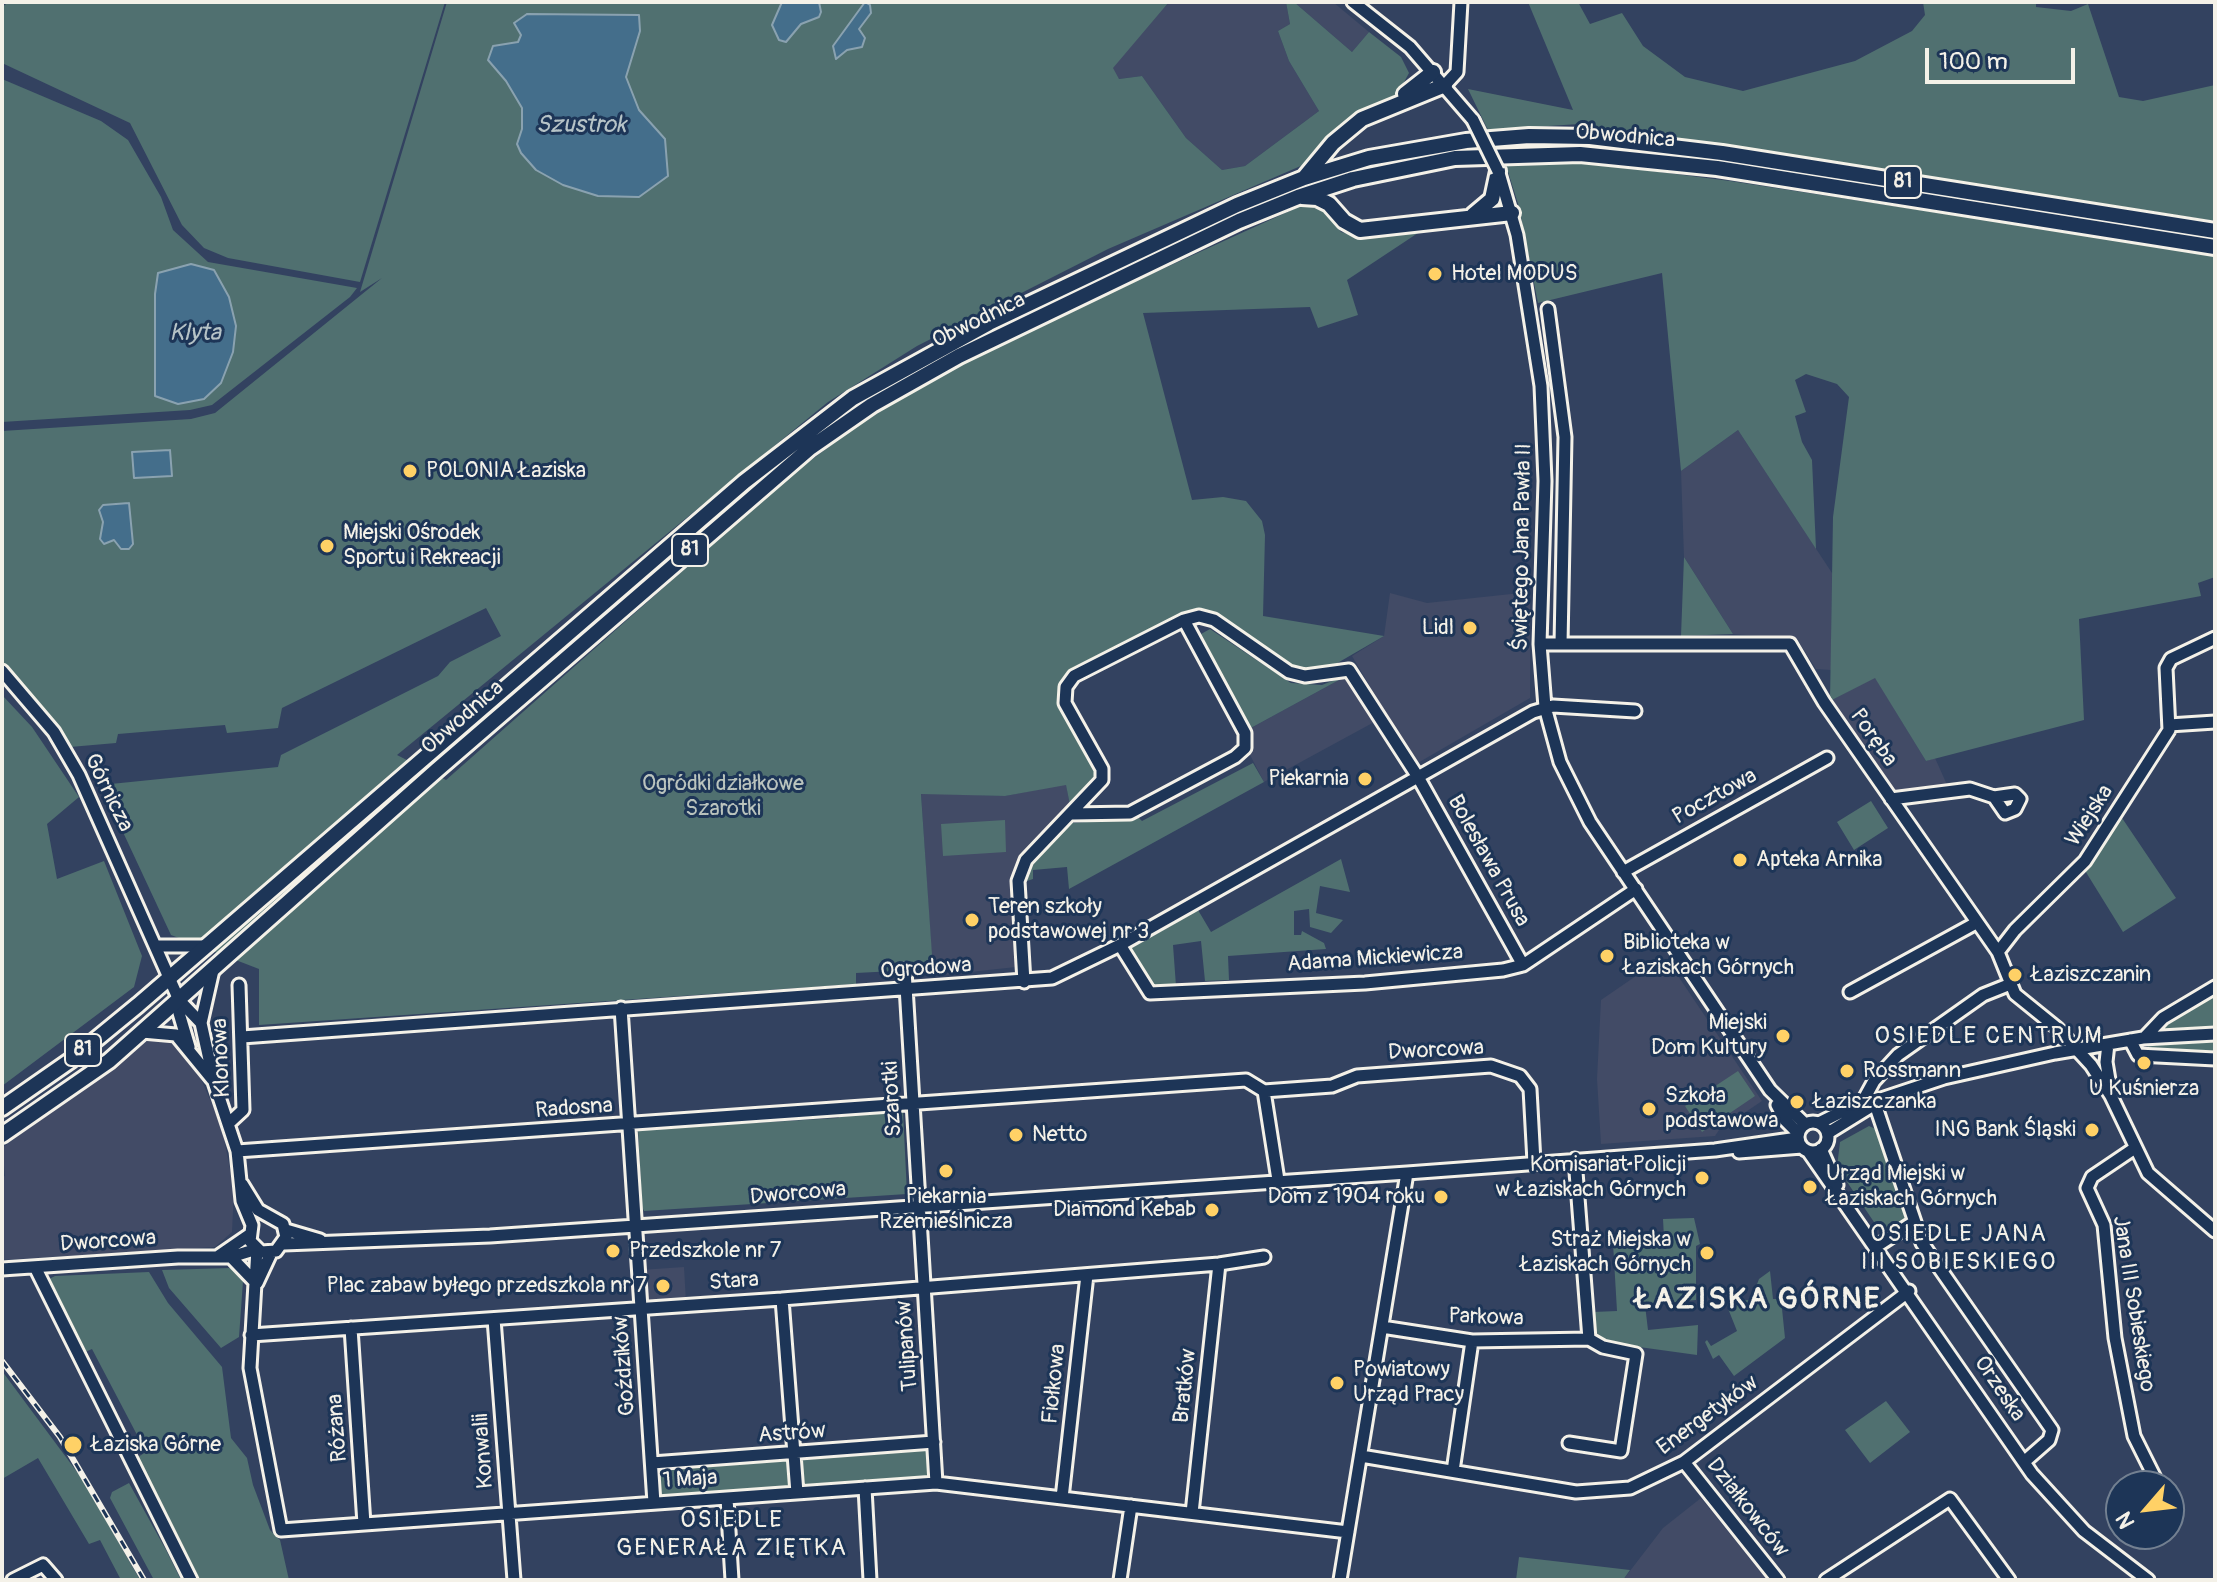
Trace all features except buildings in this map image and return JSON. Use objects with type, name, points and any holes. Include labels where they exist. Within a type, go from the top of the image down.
[{"type":"main road","points":[[1395,103],[1433,72]]},
{"type":"main road","points":[[1304,178],[1349,128],[1395,103],[1445,85]]},
{"type":"main road","points":[[1349,128],[1346,137],[1349,147],[1369,158]]},
{"type":"main road","name":"Obwodnica","points":[[2,1108],[71,1060],[744,482],[853,398],[989,323],[1237,205],[1304,178],[1369,158],[1466,141],[1590,137],[1722,153],[2215,231]]},
{"type":"main road","name":"Obwodnica","points":[[2,1135],[76,1085],[142,1032],[711,531],[839,427],[959,356],[1212,234],[1298,197],[1353,179],[1480,155],[1609,156],[1717,168],[2215,247]]},
{"type":"main road","points":[[1473,215],[1492,199],[1498,171]]},
{"type":"main road","points":[[1338,213],[1338,201],[1353,179]]},
{"type":"main road","points":[[1298,197],[1317,198],[1360,230],[1512,213]]},
{"type":"street","name":"Świętego Jana Pawła II","points":[[1353,2],[1410,47],[1473,120],[1498,171],[1512,213],[1535,344],[1545,430],[1540,644],[1545,707],[1560,762],[1574,795],[1623,872],[1802,1139]]},
{"type":"street","points":[[1445,85],[1454,79],[1457,66],[1461,2]]},
{"type":"street","points":[[1433,72],[1457,66]]},
{"type":"street","name":"Świętego Jana Pawła II","points":[[1548,309],[1565,437],[1561,644]]},
{"type":"street","name":"Bolesława Prusa","points":[[1184,620],[1199,616],[1214,620],[1289,672],[1305,676],[1349,670],[1418,777],[1523,965]]},
{"type":"street","points":[[1024,982],[1018,881],[1026,860],[1102,780],[1102,769],[1065,703],[1066,687],[1074,676],[1184,620],[1245,733],[1245,748],[1235,757],[1130,813],[1072,814]]},
{"type":"street","points":[[2215,638],[2171,659],[2166,668],[2169,725],[2215,722]]},
{"type":"street","name":"Poręba","points":[[1540,644],[1790,644],[1824,702],[1998,952],[2008,985]]},
{"type":"street","name":"Górnicza","points":[[2,671],[54,732],[79,775],[158,946],[179,1000]]},
{"type":"street","points":[[1545,707],[1635,711]]},
{"type":"street","name":"Ogrodowa","points":[[242,1037],[1024,982],[1058,976],[1120,945],[1545,707]]},
{"type":"street","name":"Wiejska","points":[[1998,952],[2015,930],[2085,861],[2169,730],[2169,725]]},
{"type":"street","name":"Pocztowa","points":[[1623,872],[1827,758]]},
{"type":"street","points":[[1891,799],[1970,789],[1994,797]]},
{"type":"street","name":"Adama Mickiewicza","points":[[1120,945],[1150,993],[1365,983],[1503,970],[1523,965],[1636,889]]},
{"type":"street","points":[[1850,992],[1976,923]]},
{"type":"street","points":[[158,946],[205,946]]},
{"type":"street","points":[[213,970],[201,1023],[214,1082],[237,1151],[242,1201],[250,1230],[257,1249],[271,1253],[284,1244],[286,1230],[279,1219],[266,1216],[254,1205],[242,1184]]},
{"type":"street","name":"Szarotki","points":[[905,970],[919,1206]]},
{"type":"street","name":"Klonowa","points":[[229,1123],[243,1110],[239,985]]},
{"type":"street","points":[[2024,1462],[2049,1440],[2052,1430],[1928,1254],[1873,1101],[1874,1081],[1898,1055],[1983,995],[2008,985],[2078,1049],[2111,1096],[2148,1173],[2215,1231]]},
{"type":"street","points":[[2143,1038],[2163,1018],[2215,987]]},
{"type":"street","points":[[179,1000],[201,1023]]},
{"type":"street","points":[[179,1000],[179,1013],[189,1048]]},
{"type":"street","name":"Goździków","points":[[621,1008],[654,1503]]},
{"type":"street","points":[[142,1032],[170,1033],[189,1048],[214,1082]]},
{"type":"street","points":[[1873,1101],[1828,1133],[1821,1149],[1802,1139],[1819,1123],[1873,1101],[1944,1078],[2130,1040],[2215,1034]]},
{"type":"street","points":[[2130,1040],[2138,1055],[2215,1059]]},
{"type":"street","points":[[2108,1044],[2106,1062],[2111,1096]]},
{"type":"street","name":"Dworcowa","points":[[913,1105],[1246,1080],[1264,1091],[1332,1086],[1357,1076],[1491,1066],[1509,1070],[1525,1079],[1530,1089],[1534,1162]]},
{"type":"street","name":"Świętego Jana Pawła II","points":[[1770,1090],[1785,1120],[1802,1139]]},
{"type":"street","points":[[1264,1091],[1278,1180]]},
{"type":"street","name":"Radosna","points":[[237,1151],[913,1105]]},
{"type":"street","points":[[1777,1140],[1785,1120]]},
{"type":"street","points":[[1819,1123],[1828,1133]]},
{"type":"street","name":"Dworcowa","points":[[1715,1150],[1802,1139]]},
{"type":"street","name":"Dworcowa","points":[[284,1244],[321,1240],[420,1240],[1407,1173],[1715,1150],[1802,1139]]},
{"type":"street","name":"Orzeska","points":[[1802,1139],[1824,1176],[1843,1196]]},
{"type":"street","name":"Jana III Sobieskiego","points":[[2135,1148],[2092,1177],[2087,1188],[2104,1225],[2115,1338],[2134,1436],[2151,1470]]},
{"type":"street","name":"Orzeska","points":[[1821,1149],[1843,1196],[2024,1462],[2058,1505],[2084,1531],[2148,1580]]},
{"type":"street","points":[[1575,1159],[1589,1339]]},
{"type":"street","points":[[1340,1580],[1382,1327],[1388,1263],[1407,1173]]},
{"type":"street","name":"Tulipanów","points":[[919,1206],[936,1483]]},
{"type":"street","points":[[217,1257],[266,1216]]},
{"type":"street","points":[[1877,1246],[1914,1222]]},
{"type":"street","name":"Dworcowa","points":[[286,1230],[321,1240]]},
{"type":"street","name":"Dworcowa","points":[[2,1269],[231,1257],[257,1249]]},
{"type":"street","name":"1 Maja","points":[[257,1249],[257,1284],[251,1335],[253,1399],[281,1530],[936,1483],[1348,1532]]},
{"type":"street","name":"1 Maja","points":[[257,1284],[271,1253]]},
{"type":"street","points":[[231,1257],[257,1284]]},
{"type":"street","name":"Stara","points":[[251,1335],[782,1299],[1219,1264],[1264,1257]]},
{"type":"street","name":"Bratków","points":[[1192,1513],[1219,1264]]},
{"type":"street","points":[[35,1267],[191,1580]]},
{"type":"street","name":"Fiołkowa","points":[[1062,1498],[1087,1275]]},
{"type":"street","name":"Energetyków","points":[[1361,1456],[1594,1493],[1630,1488],[1684,1462],[1909,1291]]},
{"type":"street","points":[[782,1299],[797,1493]]},
{"type":"street","name":"Konwalii","points":[[494,1319],[514,1580]]},
{"type":"street","name":"Parkowa","points":[[1382,1327],[1472,1341],[1589,1339],[1603,1347],[1636,1354],[1621,1451],[1569,1443]]},
{"type":"street","name":"Różana","points":[[351,1328],[364,1524]]},
{"type":"street","points":[[1453,1471],[1472,1341]]},
{"type":"street","name":"Astrów","points":[[652,1463],[934,1442]]},
{"type":"street","name":"Działkowców","points":[[1684,1462],[1778,1580]]},
{"type":"street","points":[[865,1488],[870,1580]]},
{"type":"street","points":[[727,1498],[732,1580]]},
{"type":"street","points":[[1826,1580],[1950,1499],[2010,1579]]},
{"type":"street","points":[[1120,1580],[1131,1506]]},
{"type":"street","points":[[13,1580],[41,1565],[49,1568],[56,1580]]},
{"type":"shaded area","points":[[1169,2],[1286,2],[1290,24],[1278,31],[1289,61],[1319,111],[1245,166],[1222,170],[1186,138],[1142,76],[1118,79],[1112,68]]},
{"type":"shaded area","points":[[1294,2],[1333,2],[1369,32],[1352,52]]},
{"type":"shaded area","points":[[1738,430],[1832,573],[1831,670],[1816,669],[1797,639],[1733,634],[1684,557],[1681,471]]},
{"type":"shaded area","points":[[1530,592],[1530,698],[1416,764],[1352,656],[1384,636],[1390,593],[1427,603]]},
{"type":"shaded area","points":[[1350,674],[1378,720],[1264,782],[1249,753],[1249,729]]},
{"type":"shaded area","points":[[1875,677],[1926,761],[1935,758],[1948,787],[1895,792],[1830,701]]},
{"type":"shaded area","name":"Teren szkoły podstawowej nr 3","points":[[1066,784],[1070,805],[1029,846],[1014,873],[1016,967],[933,976],[921,793],[1005,796]]},
{"type":"shaded area","points":[[1668,961],[1762,1101],[1719,1130],[1715,1136],[1601,1144],[1597,1079],[1601,1000],[1652,965],[1655,969]]},
{"type":"shaded area","points":[[163,1039],[179,1047],[200,1077],[221,1124],[234,1189],[232,1232],[215,1247],[2,1260],[2,1177],[5,1176],[2,1148],[147,1041]]},
{"type":"shaded area","name":"Plac zabaw byłego przedszkola nr 7","points":[[684,1267],[686,1302],[643,1306],[640,1270]]},
{"type":"shaded area","points":[[1701,1498],[1767,1580],[1623,1580],[1663,1528]]},
{"type":"green space","points":[[9,2],[445,2],[360,282],[228,258],[204,248],[182,225],[130,123],[2,63],[2,7]]},
{"type":"green space","name":"Ogródki działkowe Szarotki","points":[[447,2],[1169,2],[1113,68],[1119,79],[1142,76],[1186,138],[1222,170],[1245,166],[1319,111],[1289,61],[1278,31],[1290,24],[1286,2],[1294,2],[1352,52],[1369,32],[1401,57],[1409,73],[1398,93],[1339,128],[1310,162],[1108,249],[917,346],[828,402],[397,755],[446,780],[791,475],[888,403],[998,344],[1305,204],[1326,212],[1341,232],[1359,237],[1421,231],[1347,280],[1358,315],[1318,328],[1310,307],[1143,313],[1192,500],[1223,497],[1246,501],[1262,521],[1265,535],[1263,616],[1384,636],[1334,665],[1308,670],[1292,666],[1213,611],[1186,613],[1069,671],[1058,689],[1100,773],[1094,784],[1070,805],[1066,785],[1005,796],[921,794],[933,969],[856,973],[856,984],[259,1025],[259,969],[171,935],[101,785],[278,767],[281,755],[438,676],[450,662],[501,636],[486,608],[282,708],[278,728],[227,733],[225,725],[118,734],[116,743],[70,747],[2,665],[2,431],[191,419],[215,413],[382,278],[360,292]]},
{"type":"green space","points":[[1528,2],[1578,2],[1590,24],[1622,13],[1643,46],[1685,77],[1743,91],[1855,61],[1912,31],[1925,15],[1923,2],[2036,2],[2036,7],[2071,11],[2088,4],[2119,97],[2143,101],[2215,85],[2215,221],[1714,144],[1631,135],[1579,124],[1488,130],[1468,89],[1573,110]]},
{"type":"green space","points":[[2,79],[101,121],[128,140],[161,197],[173,230],[208,262],[357,288],[350,297],[212,405],[190,410],[2,422]]},
{"type":"green space","points":[[1505,162],[1598,164],[1730,181],[2215,255],[2215,577],[2198,583],[2201,596],[2079,619],[2084,720],[1926,761],[1875,678],[1830,701],[1833,517],[1849,397],[1837,384],[1806,374],[1795,380],[1806,412],[1795,416],[1802,442],[1812,460],[1816,549],[1738,430],[1681,471],[1662,273],[1538,303],[1519,207]]},
{"type":"green space","points":[[1684,557],[1733,634],[1681,636]]},
{"type":"green space","points":[[1210,629],[1291,683],[1322,685],[1350,674],[1249,729],[1200,641],[1201,634]]},
{"type":"green space","points":[[2,695],[32,727],[79,797],[47,824],[57,879],[104,861],[142,956],[134,987],[2,1086]]},
{"type":"green space","points":[[1253,763],[1264,782],[1069,889],[1067,867],[1033,870],[1033,879],[1027,881],[1032,862],[1071,823],[1131,819],[1136,815],[1142,821]]},
{"type":"green space","points":[[1871,801],[1888,828],[1854,850],[1837,822]]},
{"type":"green space","points":[[2120,815],[2176,898],[2123,932],[2084,869]]},
{"type":"green space","points":[[1005,820],[1006,852],[943,856],[941,824]]},
{"type":"green space","points":[[1341,859],[1350,892],[1320,886],[1316,913],[1343,920],[1331,933],[1310,927],[1309,909],[1294,911],[1294,935],[1301,935],[1302,931],[1324,943],[1326,949],[1228,956],[1229,980],[1205,981],[1201,941],[1173,945],[1176,986],[1153,988],[1130,949],[1198,910],[1211,932]]},
{"type":"green space","points":[[2215,993],[2215,1056],[2149,1050],[2147,1045],[2168,1023]]},
{"type":"green space","points":[[1738,1071],[1755,1096],[1702,1132],[1685,1106]]},
{"type":"green space","points":[[903,1111],[907,1194],[644,1211],[642,1207],[638,1129],[747,1120],[753,1123],[838,1118],[843,1114]]},
{"type":"green space","points":[[1869,1126],[1878,1130],[1908,1218],[1882,1234],[1837,1167],[1840,1142]]},
{"type":"green space","points":[[1694,1218],[1700,1244],[1696,1246],[1696,1300],[1645,1305],[1648,1330],[1698,1325],[1697,1355],[1603,1342],[1593,1327],[1593,1312],[1617,1311],[1613,1243],[1664,1238],[1663,1219]]},
{"type":"green space","points":[[231,1268],[243,1281],[239,1337],[221,1348],[169,1288],[162,1270]]},
{"type":"green space","points":[[1770,1271],[1773,1299],[1781,1299],[1785,1338],[1734,1376],[1719,1355],[1713,1359],[1705,1342],[1707,1340],[1711,1346],[1737,1331],[1725,1301],[1751,1300],[1759,1279]]},
{"type":"green space","points":[[149,1272],[168,1303],[222,1367],[231,1438],[247,1458],[253,1485],[270,1530],[280,1540],[289,1580],[198,1580],[138,1457],[146,1452],[92,1349],[83,1353],[72,1325],[45,1281],[55,1276]]},
{"type":"green space","points":[[2,1371],[83,1480],[140,1580],[121,1580],[100,1540],[89,1544],[38,1458],[2,1479]]},
{"type":"green space","points":[[1886,1401],[1910,1432],[1870,1463],[1845,1430]]},
{"type":"green space","points":[[927,1448],[929,1477],[801,1485],[799,1457]]},
{"type":"green space","points":[[787,1459],[789,1488],[661,1496],[659,1468]]},
{"type":"green space","points":[[129,1483],[181,1580],[154,1580],[110,1498],[112,1492]]},
{"type":"green space","points":[[1519,1557],[1630,1570],[1623,1580],[1516,1580]]},
{"type":"water","points":[[782,2],[819,2],[821,12],[819,17],[801,24],[786,42],[779,40],[772,25]]},
{"type":"water","points":[[865,2],[870,5],[871,13],[859,29],[865,38],[862,47],[847,50],[836,59],[833,46]]},
{"type":"water","name":"Szustrok","points":[[527,14],[639,15],[640,31],[626,77],[639,110],[665,139],[668,176],[639,197],[598,196],[563,185],[536,170],[521,153],[517,144],[522,129],[522,108],[506,81],[488,60],[493,46],[518,42],[521,35],[514,23]]},
{"type":"water","name":"Klyta","points":[[191,264],[214,270],[229,297],[236,326],[233,352],[221,383],[204,399],[178,404],[155,396],[155,294],[158,273]]},
{"type":"water","points":[[170,450],[172,476],[134,478],[132,452]]},
{"type":"water","points":[[129,503],[133,544],[129,549],[121,549],[114,540],[104,544],[100,539],[103,522],[99,510],[103,505]]},
{"type":"railway","points":[[2,1361],[60,1437],[144,1580]]},
{"type":"place","name":"Hotel MODUS","points":[[1435,274]]},
{"type":"place","name":"POLONIA Łaziska","points":[[410,471]]},
{"type":"place","name":"Miejski Ośrodek Sportu i Rekreacji","points":[[327,546]]},
{"type":"place","name":"Lidl","points":[[1470,628]]},
{"type":"place","name":"Piekarnia","points":[[1365,779]]},
{"type":"place","name":"Apteka Arnika","points":[[1740,860]]},
{"type":"place","name":"Teren szkoły podstawowej nr 3","points":[[972,920]]},
{"type":"place","name":"Biblioteka w Łaziskach Górnych","points":[[1607,956]]},
{"type":"place","name":"Łaziszczanin","points":[[2015,975]]},
{"type":"place","name":"Miejski Dom Kultury","points":[[1783,1036]]},
{"type":"place","name":"U Kuśnierza","points":[[2144,1063]]},
{"type":"place","name":"Rossmann","points":[[1847,1071]]},
{"type":"place","name":"Łaziszczanka","points":[[1797,1102]]},
{"type":"place","name":"Szkoła podstawowa","points":[[1649,1109]]},
{"type":"place","name":"ING Bank Śląski","points":[[2092,1130]]},
{"type":"place","name":"Netto","points":[[1016,1135]]},
{"type":"place","name":"Piekarnia Rzemieślnicza","points":[[946,1171]]},
{"type":"place","name":"Komisariat Policji w Łaziskach Górnych","points":[[1702,1178]]},
{"type":"place","name":"Urząd Miejski w Łaziskach Górnych","points":[[1810,1187]]},
{"type":"place","name":"Dom z 1904 roku","points":[[1441,1197]]},
{"type":"place","name":"Diamond Kebab","points":[[1212,1210]]},
{"type":"place","name":"Przedszkole nr 7","points":[[613,1251]]},
{"type":"place","name":"Straż Miejska w Łaziskach Górnych","points":[[1707,1253]]},
{"type":"place","name":"Plac zabaw byłego przedszkola nr 7","points":[[663,1286]]},
{"type":"place","name":"Powiatowy Urząd Pracy","points":[[1337,1383]]},
{"type":"place","name":"Łaziska Górne","points":[[73,1445]]},
{"type":"district","name":"OSIEDLE CENTRUM","points":[[1989,1037]]},
{"type":"district","name":"OSIEDLE JANA III SOBIESKIEGO","points":[[1959,1249]]},
{"type":"district","name":"ŁAZISKA GÓRNE","points":[[1758,1300]]},
{"type":"district","name":"OSIEDLE GENERAŁA ZIĘTKA","points":[[732,1535]]}]
